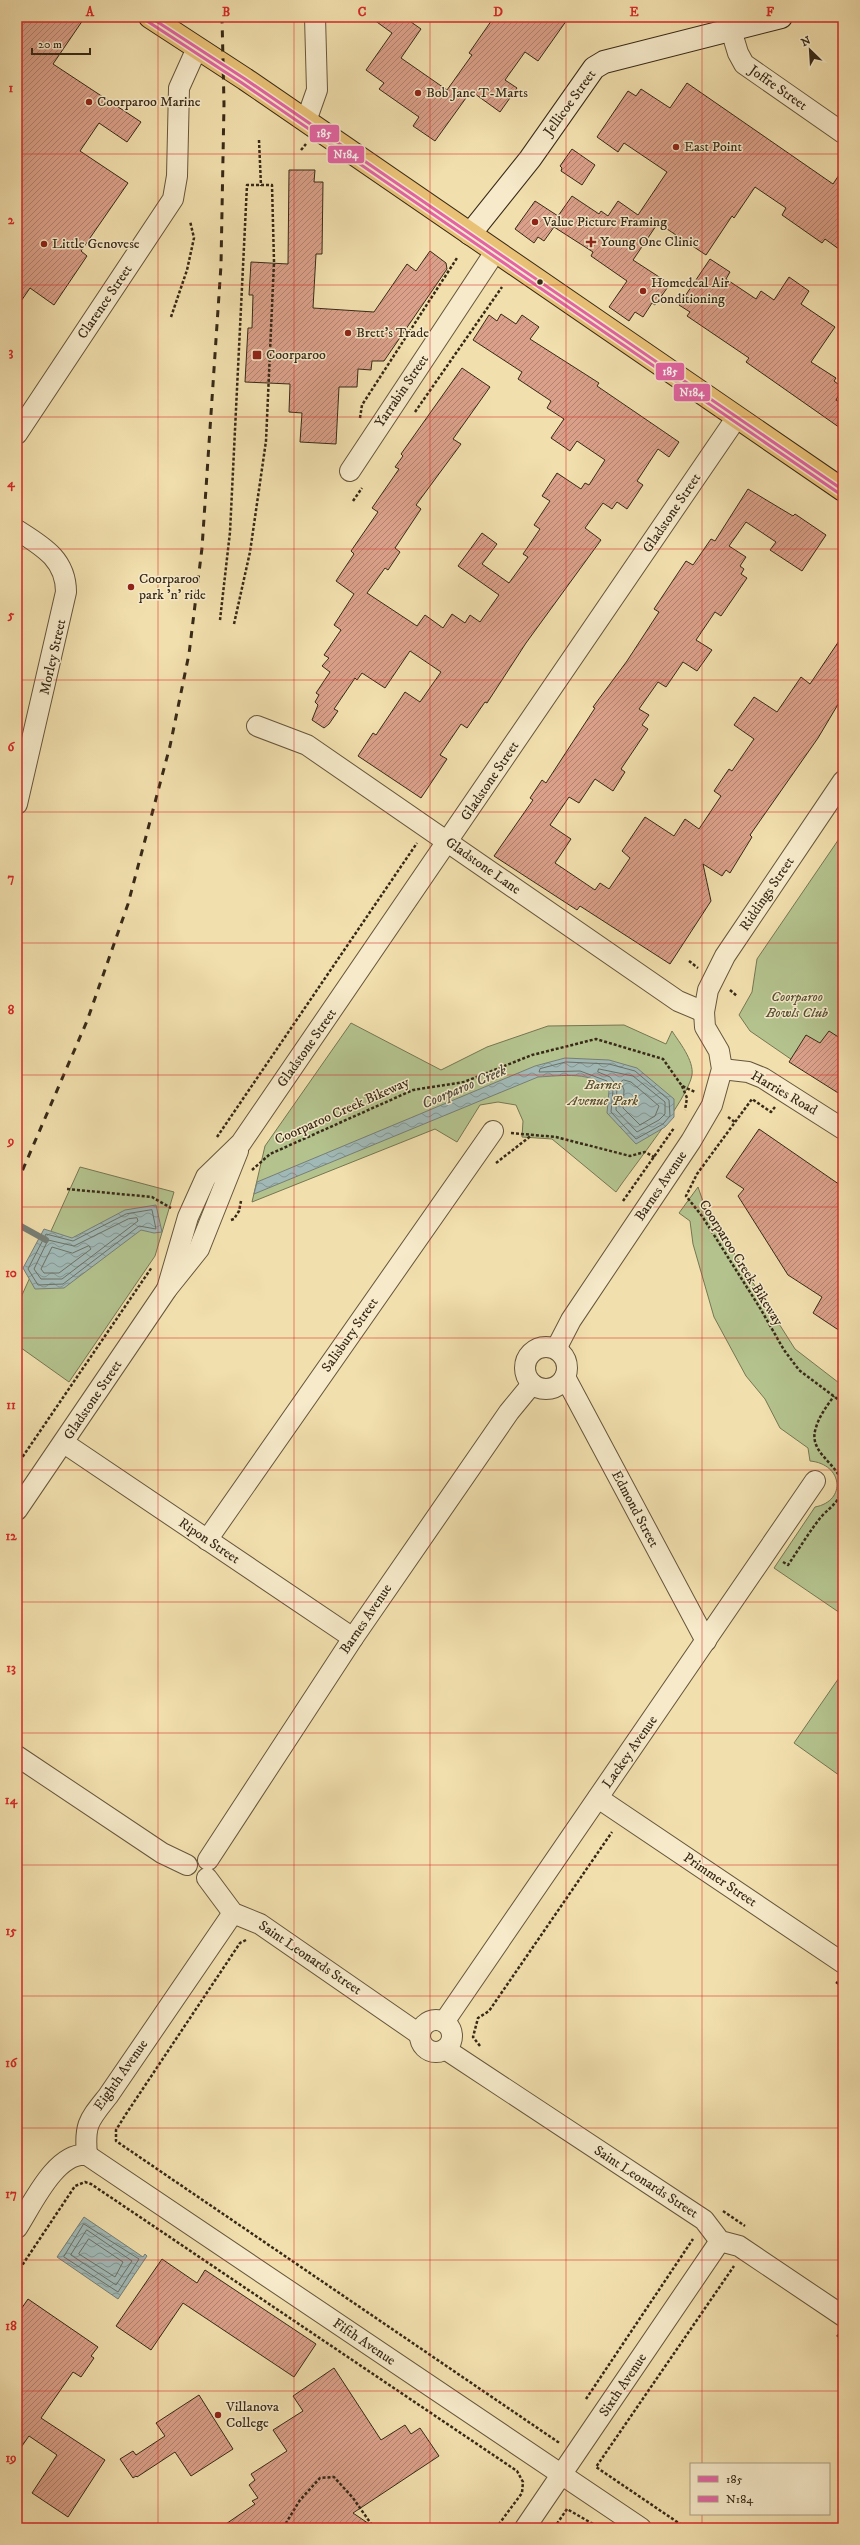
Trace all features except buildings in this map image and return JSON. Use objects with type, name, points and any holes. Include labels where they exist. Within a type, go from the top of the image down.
[{"type":"main road","points":[[150,17],[306,121],[843,490]]},
{"type":"street","points":[[306,121],[317,90],[315,17]]},
{"type":"street","name":"Jellicoe Street","points":[[470,234],[530,159],[594,68],[604,62],[781,17]]},
{"type":"street","name":"Joffre Street","points":[[731,30],[738,53],[744,64],[843,133]]},
{"type":"street","name":"Clarence Street","points":[[17,434],[174,199],[177,176],[179,88],[197,48]]},
{"type":"street","name":"Yarrabin Street","points":[[350,471],[495,252]]},
{"type":"street","name":"Gladstone Street","points":[[167,1289],[188,1217],[206,1177],[241,1143],[737,417]]},
{"type":"street","name":"Morley Street","points":[[17,530],[53,555],[62,568],[66,584],[64,609],[17,804]]},
{"type":"street","name":"Gladstone Lane","points":[[257,726],[307,745],[686,1006],[704,1012]]},
{"type":"street","name":"Riddings Street","points":[[704,1012],[708,990],[725,956],[843,781]]},
{"type":"street","name":"Barnes Avenue","points":[[556,1349],[571,1320],[691,1142],[712,1105],[722,1069],[719,1051],[705,1027],[704,1012]]},
{"type":"street","name":"Harries Road","points":[[722,1069],[748,1072],[788,1092],[843,1129]]},
{"type":"street","name":"Salisbury Street","points":[[208,1540],[493,1131]]},
{"type":"street","name":"Gladstone Street","points":[[17,1510],[64,1443],[167,1289],[199,1249],[241,1143]]},
{"type":"street","points":[[543,1347],[556,1349],[565,1358],[567,1365],[565,1377],[562,1383],[550,1389],[544,1389],[532,1384],[525,1372],[527,1359],[536,1349],[543,1347]]},
{"type":"street","name":"Edmond Street","points":[[565,1377],[706,1641]]},
{"type":"street","name":"Barnes Avenue","points":[[208,1869],[353,1638],[509,1412],[532,1384]]},
{"type":"street","name":"Ripon Street","points":[[64,1443],[353,1638]]},
{"type":"street","name":"Lackey Avenue","points":[[444,2022],[815,1481]]},
{"type":"street","points":[[17,1756],[162,1853],[187,1865],[187,1873],[192,1879],[200,1881],[208,1869],[233,1914]]},
{"type":"street","name":"Primmer Street","points":[[598,1798],[843,1963]]},
{"type":"street","name":"Saint Leonards Street","points":[[233,1914],[260,1924],[419,2034]]},
{"type":"street","name":"Eighth Avenue","points":[[87,2155],[86,2140],[89,2120],[108,2096],[233,1914]]},
{"type":"street","points":[[438,2020],[444,2022],[452,2032],[450,2044],[445,2049],[433,2052],[427,2050],[420,2040],[419,2034],[426,2023],[438,2020]]},
{"type":"street","name":"Saint Leonards Street","points":[[445,2049],[704,2220],[720,2241]]},
{"type":"street","points":[[17,2228],[57,2168],[72,2156],[87,2155]]},
{"type":"street","name":"Fifth Avenue","points":[[87,2155],[641,2528]]},
{"type":"street","points":[[720,2241],[739,2246],[843,2316]]},
{"type":"street","name":"Sixth Avenue","points":[[525,2528],[720,2241]]},
{"type":"path","points":[[258,140],[261,186]]},
{"type":"path","points":[[220,620],[230,532],[247,185],[272,185],[274,262],[266,441],[250,552],[234,624]]},
{"type":"path","points":[[171,317],[187,270],[194,238],[190,221]]},
{"type":"path","points":[[360,418],[362,405],[457,258]]},
{"type":"path","points":[[412,416],[502,287]]},
{"type":"path","points":[[353,500],[365,483]]},
{"type":"path","points":[[689,962],[699,968]]},
{"type":"path","points":[[730,989],[737,996]]},
{"type":"path","name":"Coorparoo Creek Bikeway","points":[[249,1177],[252,1170],[270,1154],[413,1090],[464,1082],[532,1055],[596,1039],[663,1059],[682,1086]]},
{"type":"path","points":[[682,1086],[696,1092]]},
{"type":"path","points":[[682,1086],[688,1098],[684,1112]]},
{"type":"path","name":"Coorparoo Creek Bikeway","points":[[788,1092],[771,1112],[752,1099],[697,1174],[686,1196],[714,1236],[784,1350],[799,1370],[843,1403]]},
{"type":"path","points":[[730,1119],[735,1122]]},
{"type":"path","points":[[624,1201],[676,1125]]},
{"type":"path","points":[[517,1134],[556,1137],[630,1156],[645,1152],[649,1154]]},
{"type":"path","points":[[491,1167],[532,1135]]},
{"type":"path","points":[[67,1189],[152,1197],[188,1217]]},
{"type":"path","points":[[210,1221],[234,1219],[240,1211],[242,1195]]},
{"type":"path","points":[[473,2037],[478,2018],[489,2012],[611,1832]]},
{"type":"path","points":[[250,1938],[240,1943],[126,2114],[116,2130],[116,2141],[558,2442],[562,2436]]},
{"type":"path","points":[[17,2273],[75,2186],[85,2182],[91,2184],[517,2471],[523,2482],[522,2493],[496,2528]]},
{"type":"path","points":[[690,2236],[699,2244]]},
{"type":"path","points":[[583,2404],[693,2239]]},
{"type":"path","points":[[686,2528],[596,2467],[734,2265]]},
{"type":"path","points":[[283,2528],[300,2500],[320,2478],[334,2477],[353,2498],[374,2528]]},
{"type":"path","points":[[554,2528],[567,2509],[600,2528]]},
{"type":"green space","name":"Coorparoo Bowls Club","points":[[843,833],[843,1095],[750,1031],[739,1015],[752,992],[757,959]]},
{"type":"green space","name":"Barnes Avenue Park","points":[[351,1023],[441,1070],[487,1047],[548,1026],[624,1025],[666,1044],[672,1031],[691,1063],[692,1075],[681,1100],[616,1192],[552,1139],[522,1137],[523,1121],[516,1105],[498,1102],[480,1105],[457,1142],[435,1129],[252,1202],[265,1146]]},
{"type":"green space","points":[[80,1167],[174,1192],[155,1256],[69,1382],[17,1345],[17,1306]]},
{"type":"green space","points":[[698,1187],[705,1207],[795,1349],[843,1386],[843,1615],[774,1568],[815,1507],[832,1498],[836,1491],[837,1483],[835,1475],[829,1469],[821,1464],[810,1461],[808,1448],[780,1428],[765,1399],[746,1376],[714,1317],[693,1244],[690,1221],[679,1213]]},
{"type":"green space","points":[[843,1672],[843,1778],[794,1743]]},
{"type":"water","points":[[565,1058],[609,1060],[637,1068],[674,1099],[674,1117],[665,1127],[636,1144],[607,1113],[609,1091],[603,1084],[586,1077],[567,1075],[538,1077],[254,1194],[257,1182],[535,1066]]},
{"type":"water","points":[[156,1205],[162,1232],[154,1233],[141,1230],[64,1288],[35,1289],[23,1268],[44,1229],[72,1238],[125,1210]]},
{"type":"water","points":[[84,2217],[143,2257],[145,2254],[147,2256],[118,2299],[57,2257]]},
{"type":"waterway","name":"Coorparoo Creek","points":[[17,1224],[46,1240]]},
{"type":"railway","points":[[17,1183],[87,1021],[128,904],[170,746],[189,654],[202,548],[221,265],[224,104],[222,17]]},
{"type":"transit line","name":"185","points":[[150,17],[245,79],[843,490]]},
{"type":"transit line","name":"N184","points":[[147,21],[242,83],[840,494]]},
{"type":"place","name":"Bob Jane T-Marts","points":[[418,93]]},
{"type":"place","name":"Coorparoo Marine","points":[[89,102]]},
{"type":"place","name":"East Point","points":[[676,147]]},
{"type":"place","name":"Value Picture Framing","points":[[535,222]]},
{"type":"place","name":"Young One Clinic","points":[[591,242]]},
{"type":"place","name":"Little Genovese","points":[[44,244]]},
{"type":"place","name":"Homedeal Air Conditioning","points":[[643,291]]},
{"type":"place","name":"Brett's Trade","points":[[348,333]]},
{"type":"place","name":"Coorparoo","points":[[257,355]]},
{"type":"place","name":"Coorparoo park 'n' ride","points":[[131,587]]},
{"type":"place","name":"Villanova College","points":[[218,2415]]}]
